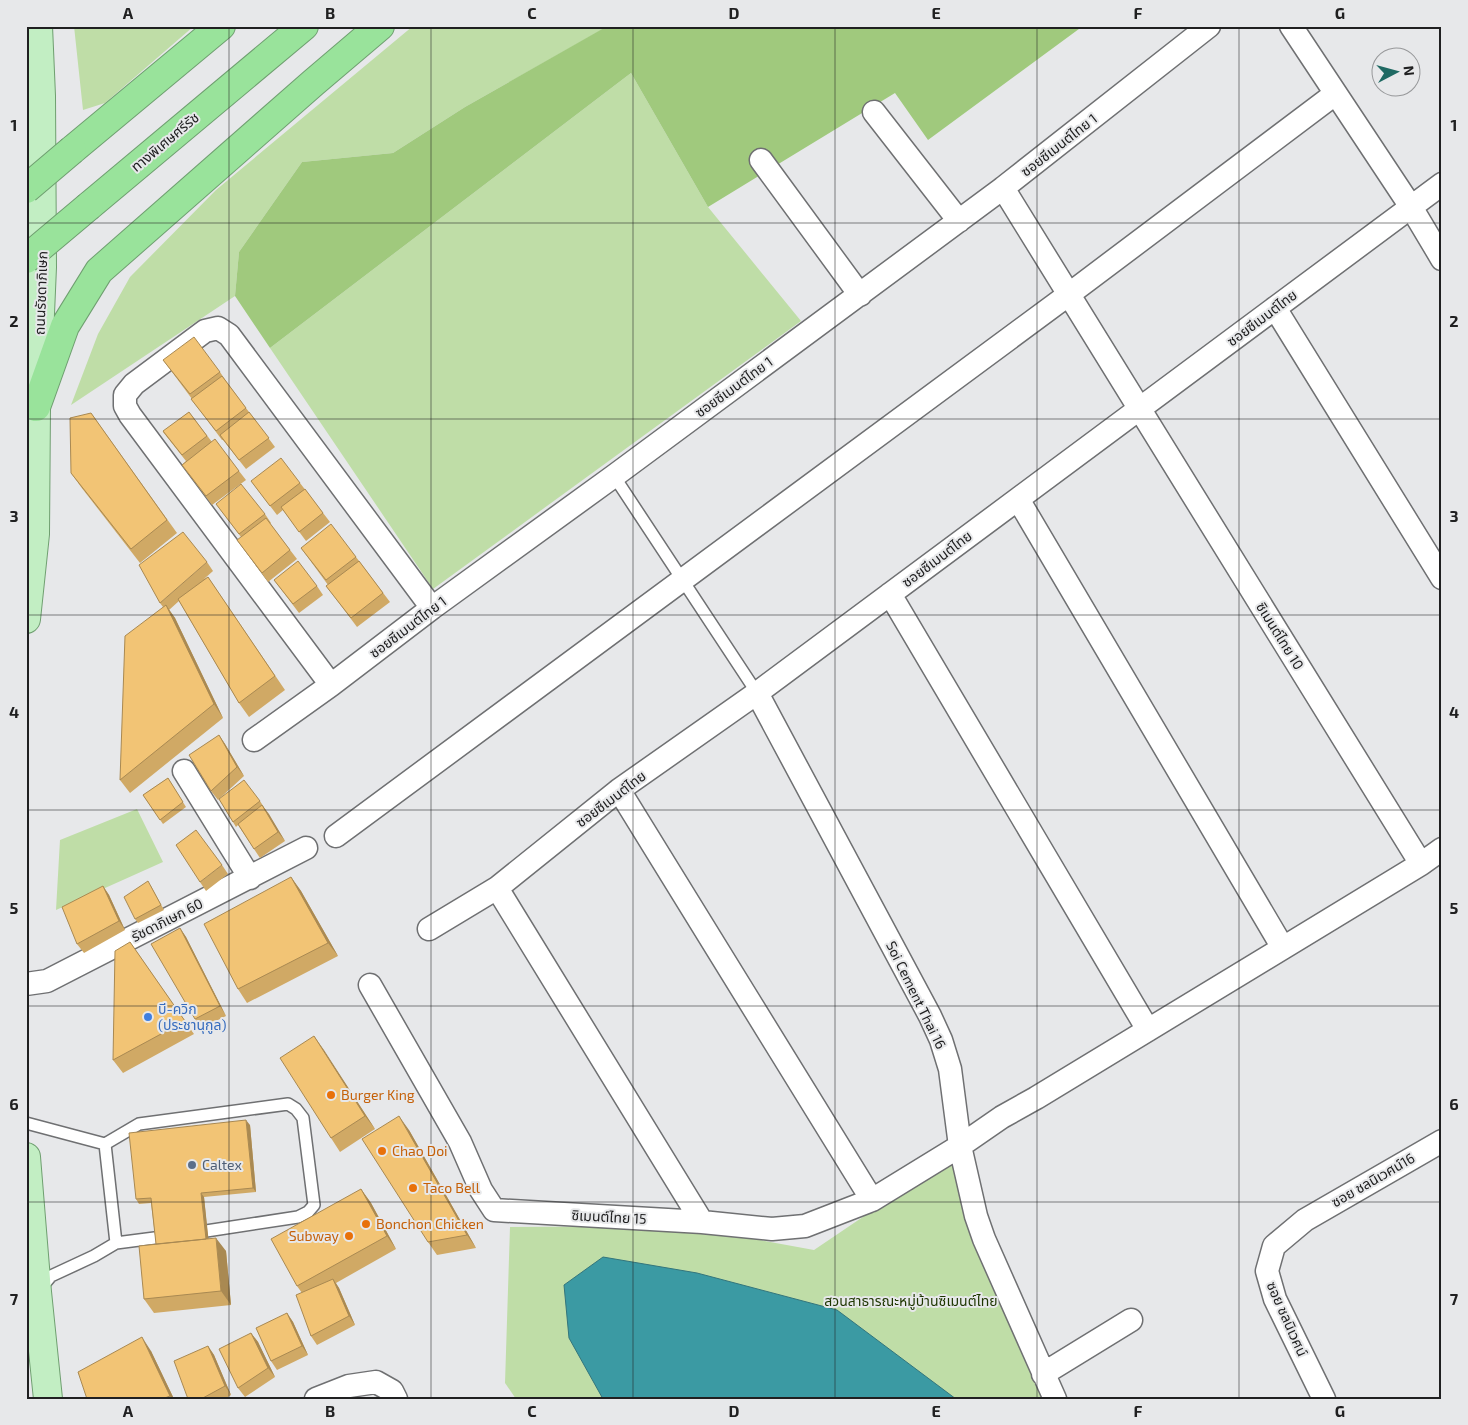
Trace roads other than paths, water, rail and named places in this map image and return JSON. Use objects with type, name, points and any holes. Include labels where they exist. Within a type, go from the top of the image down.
[{"type":"highway","points":[[26,189],[221,26]]},
{"type":"highway","name":"ทางพิเศษศรีรัช","points":[[26,259],[304,26]]},
{"type":"highway","points":[[36,407],[65,326],[99,271],[305,89],[380,26]]},
{"type":"main road","name":"ถนนรัชดาภิเษก","points":[[26,619],[35,534],[36,407],[42,267],[41,96],[38,26]]},
{"type":"main road","points":[[26,1157],[48,1399]]},
{"type":"street","name":"ซอยซีเมนต์ไทย 1","points":[[254,740],[959,221],[1209,26]]},
{"type":"street","points":[[1291,26],[1411,207],[1442,259]]},
{"type":"street","points":[[336,836],[1068,295],[1336,94]]},
{"type":"street","points":[[874,112],[959,221]]},
{"type":"street","points":[[762,160],[860,295]]},
{"type":"street","name":"ซอยซีเมนต์ไทย","points":[[429,928],[497,888],[620,790],[757,694],[1442,184]]},
{"type":"street","name":"ซิเมนต์ไทย 10","points":[[1003,188],[1421,864]]},
{"type":"street","points":[[1275,308],[1442,578]]},
{"type":"street","points":[[331,685],[130,416],[126,406],[125,395],[134,384],[205,332],[218,328],[229,335],[432,608]]},
{"type":"street","points":[[1018,499],[1283,948]]},
{"type":"street","points":[[890,594],[1148,1030]]},
{"type":"street","name":"Soi Cement Thai 16","points":[[757,694],[930,1016],[941,1040],[950,1069],[960,1146],[976,1216],[984,1239],[1055,1399]]},
{"type":"street","points":[[184,770],[250,878]]},
{"type":"street","points":[[620,790],[872,1200]]},
{"type":"street","name":"รัชดาภิเษก 60","points":[[26,984],[47,980],[306,848]]},
{"type":"street","name":"ซิเมนต์ไทย 15","points":[[370,985],[460,1142],[480,1190],[494,1210],[702,1222],[772,1229],[805,1226],[872,1200],[960,1146],[1002,1117],[1421,864],[1442,849]]},
{"type":"street","points":[[497,888],[702,1222]]},
{"type":"street","name":"ซอย ชลนิเวศน์16","points":[[1305,1220],[1442,1141]]},
{"type":"street","name":"ซอย ชลนิเวศน์","points":[[1305,1220],[1274,1246],[1266,1272],[1275,1299],[1324,1399]]},
{"type":"street","points":[[1043,1374],[1131,1320]]},
{"type":"street","points":[[316,1399],[349,1386],[376,1382],[392,1391],[396,1399]]},
{"type":"lane","points":[[614,476],[757,694]]},
{"type":"lane","points":[[26,1123],[105,1144],[139,1124],[288,1104],[296,1108],[303,1118],[314,1205],[308,1212],[298,1217],[211,1232],[116,1243],[94,1256],[51,1276],[37,1292]]},
{"type":"lane","points":[[105,1144],[116,1243]]},
{"type":"water","points":[[603,1257],[697,1273],[837,1310],[956,1399],[603,1399],[569,1338],[564,1285]]},
{"type":"place","name":"บี-ควิก (ประชานุกูล)","points":[[148,1017]]},
{"type":"place","name":"Burger King","points":[[331,1095]]},
{"type":"place","name":"Chao Doi","points":[[382,1151]]},
{"type":"place","name":"Caltex","points":[[192,1165]]},
{"type":"place","name":"Taco Bell","points":[[413,1188]]},
{"type":"place","name":"Bonchon Chicken","points":[[366,1224]]},
{"type":"place","name":"Subway","points":[[349,1236]]},
{"type":"park label","name":"สวนสาธารณะหมู่บ้านซิเมนต์ไทย","points":[[911,1301]]}]
